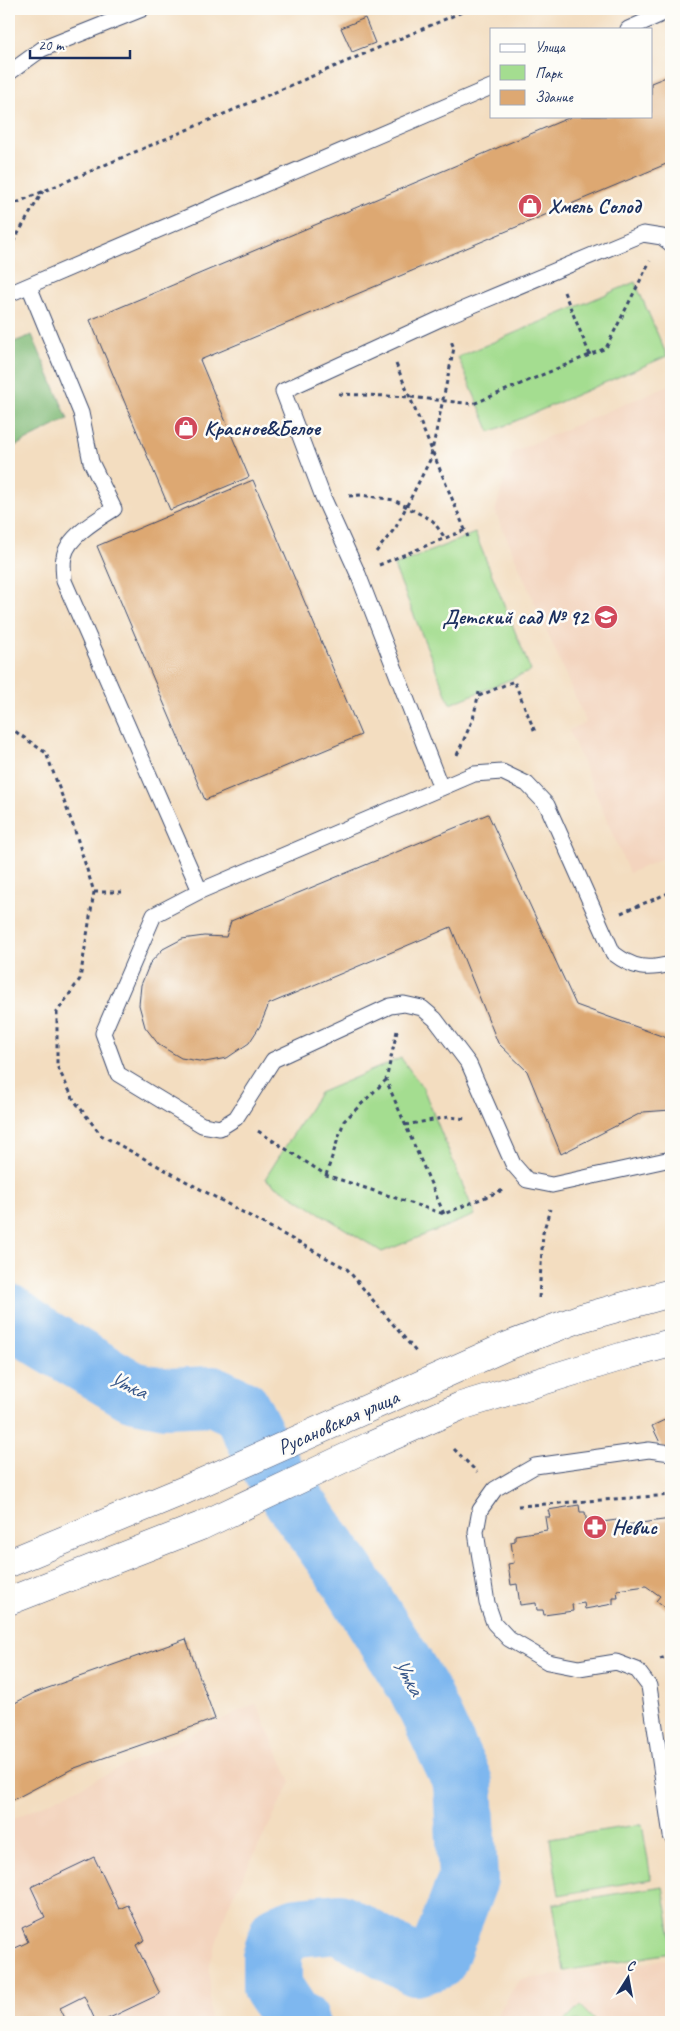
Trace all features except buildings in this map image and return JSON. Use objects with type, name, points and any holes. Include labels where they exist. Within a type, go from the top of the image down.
[{"type":"street","name":"Русановская улица","points":[[9,1562],[185,1490],[506,1347],[572,1321],[671,1293]]},
{"type":"street","name":"Русановская улица","points":[[9,1601],[201,1526],[370,1446],[461,1406],[671,1343]]},
{"type":"lane","points":[[9,72],[42,49],[142,9]]},
{"type":"lane","points":[[630,28],[671,10]]},
{"type":"lane","points":[[9,294],[490,87]]},
{"type":"lane","points":[[441,788],[358,574],[324,497],[283,391],[442,318],[643,234],[667,240]]},
{"type":"lane","points":[[29,286],[81,414],[92,462],[114,509],[92,522],[76,536],[64,556],[64,581],[200,891]]},
{"type":"lane","points":[[671,964],[653,969],[628,964],[613,953],[547,805],[527,784],[502,772],[474,774],[200,891],[154,915],[103,1033],[118,1074],[202,1125],[220,1128],[236,1118],[273,1060],[390,1006],[404,1004],[422,1008],[435,1019],[469,1064],[513,1164],[527,1180],[552,1185],[671,1159]]},
{"type":"lane","points":[[671,1453],[649,1450],[535,1466],[495,1489],[480,1510],[476,1532],[487,1603],[494,1623],[509,1639],[548,1662],[579,1668],[616,1662],[637,1670],[649,1686],[671,1836]]},
{"type":"path","points":[[9,206],[469,9]]},
{"type":"path","points":[[9,249],[44,191]]},
{"type":"path","points":[[332,393],[410,397],[473,404],[606,348],[667,240]]},
{"type":"path","points":[[555,271],[590,355]]},
{"type":"path","points":[[358,574],[396,527],[430,460],[454,348],[442,318]]},
{"type":"path","points":[[387,343],[468,537]]},
{"type":"path","points":[[324,497],[361,495],[394,500],[433,522],[445,538]]},
{"type":"path","points":[[358,574],[465,530]]},
{"type":"path","points":[[441,788],[474,719],[478,694],[514,681],[535,732]]},
{"type":"path","points":[[94,892],[125,892]]},
{"type":"path","points":[[600,922],[671,892]]},
{"type":"path","points":[[326,1175],[344,1121],[386,1080],[404,1004]]},
{"type":"path","points":[[386,1080],[444,1214]]},
{"type":"path","points":[[405,1125],[449,1117],[494,1120]]},
{"type":"path","points":[[236,1118],[326,1175],[444,1214],[527,1180]]},
{"type":"path","points":[[539,1298],[543,1233],[553,1202],[552,1185]]},
{"type":"path","points":[[454,1449],[495,1489]]},
{"type":"path","points":[[480,1510],[510,1506],[671,1495]]},
{"type":"shaded area","name":"Детский сад № 92","points":[[671,384],[671,855],[629,873],[569,730],[586,722],[495,511],[513,452]]},
{"type":"shaded area","points":[[256,1703],[291,1782],[227,1908],[210,1963],[210,2022],[9,2022],[9,1821]]},
{"type":"shaded area","points":[[671,1959],[671,2022],[492,2022],[519,1980]]},
{"type":"green space","points":[[635,282],[667,356],[490,432],[458,357]]},
{"type":"green space","points":[[32,335],[68,419],[9,449],[9,344]]},
{"type":"green space","points":[[475,533],[531,671],[450,704],[394,566]]},
{"type":"green space","points":[[401,1058],[423,1088],[475,1215],[382,1252],[265,1179],[319,1093]]},
{"type":"green space","points":[[642,1824],[651,1879],[559,1895],[550,1839]]},
{"type":"green space","points":[[663,1886],[671,1936],[671,1953],[564,1971],[553,1904]]},
{"type":"green space","points":[[580,2006],[596,2022],[564,2022]]},
{"type":"waterway","name":"Утка","points":[[9,1314],[36,1334],[132,1391],[166,1398],[213,1396],[241,1409],[274,1473],[346,1573],[418,1688],[463,1783],[468,1879],[437,1960],[416,1966],[339,1923],[298,1927],[279,1934],[272,1957],[272,1987],[292,2017],[300,2022]]},
{"type":"place","name":"Хмель Солод","points":[[530,206]]},
{"type":"place","name":"Красное&Белое","points":[[186,428]]},
{"type":"place","name":"Детский сад № 92","points":[[606,617]]},
{"type":"place","name":"Невис","points":[[595,1527]]}]
